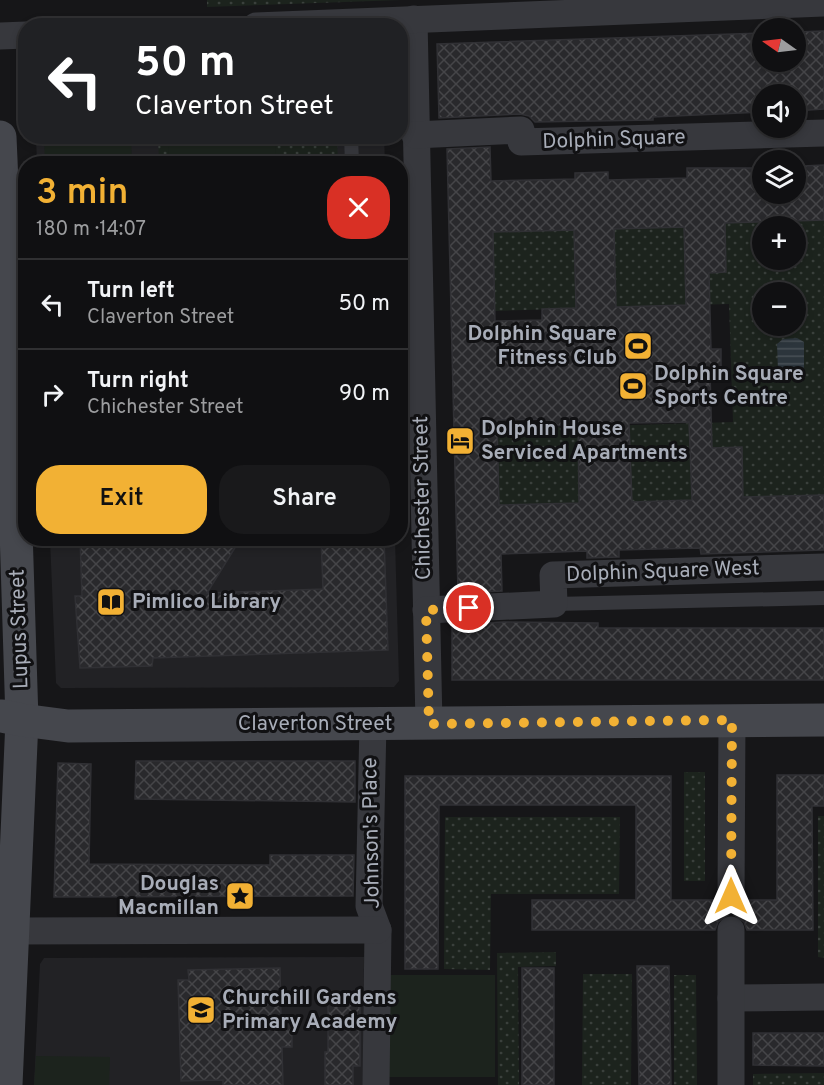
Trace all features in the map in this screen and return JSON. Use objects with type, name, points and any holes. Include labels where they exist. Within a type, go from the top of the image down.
[{"type":"street","points":[[408,19],[824,3]]},
{"type":"street","name":"Chichester Street","points":[[414,19],[408,103],[416,135],[429,724]]},
{"type":"street","points":[[0,36],[18,35]]},
{"type":"street","name":"Dolphin Square","points":[[416,135],[521,130],[521,142],[824,133]]},
{"type":"street","name":"Lupus Street","points":[[0,137],[14,458],[11,718],[14,932],[6,975],[6,1085]]},
{"type":"street","name":"Dolphin Square West","points":[[426,610],[554,604],[553,575],[824,567]]},
{"type":"street","name":"Claverton Street","points":[[11,718],[68,726],[824,720]]},
{"type":"street","points":[[731,900],[732,720]]},
{"type":"street","name":"Johnson's Place","points":[[373,723],[369,906],[378,930],[376,1085]]},
{"type":"street","points":[[14,932],[378,930]]},
{"type":"street","points":[[731,930],[731,1085]]},
{"type":"street","points":[[731,998],[824,998]]},
{"type":"lane","points":[[554,604],[786,593],[824,598]]},
{"type":"shaded area","points":[[207,0],[401,0],[207,7]]},
{"type":"shaded area","points":[[36,144],[384,144],[385,156],[37,156]]},
{"type":"shaded area","points":[[44,144],[131,144],[132,156],[45,156]]},
{"type":"shaded area","points":[[158,144],[337,144],[338,156],[159,156]]},
{"type":"shaded area","points":[[168,144],[275,144],[276,156],[169,156]]},
{"type":"shaded area","points":[[824,220],[824,495],[736,497],[743,485],[742,447],[690,448],[691,477],[696,478],[697,500],[621,502],[631,480],[630,449],[578,451],[579,478],[589,503],[499,505],[498,429],[733,422],[729,304],[495,311],[493,232],[579,229],[574,250],[575,277],[615,276],[615,244],[609,244],[608,229],[692,227],[685,273],[725,272],[718,223],[752,222],[752,270],[806,270],[806,221]]},
{"type":"shaded area","points":[[797,338],[804,342],[804,367],[801,374],[785,376],[778,370],[777,344],[783,339]]},
{"type":"shaded area","points":[[50,546],[395,546],[399,681],[394,687],[61,688],[56,683]]},
{"type":"shaded area","points":[[684,772],[705,772],[705,881],[684,881]]},
{"type":"shaded area","points":[[818,816],[824,816],[824,958],[818,957]]},
{"type":"shaded area","points":[[445,817],[620,817],[619,894],[491,894],[490,970],[444,969]]},
{"type":"shaded area","points":[[556,952],[556,966],[518,967],[519,1085],[498,1085],[497,953]]},
{"type":"shaded area","name":"Churchill Gardens Primary Academy","points":[[364,957],[363,1085],[34,1085],[40,964],[44,958]]},
{"type":"shaded area","points":[[583,974],[632,974],[631,1085],[582,1085]]},
{"type":"shaded area","points":[[387,975],[495,975],[495,1077],[387,1077]]},
{"type":"shaded area","points":[[674,975],[696,975],[697,1085],[674,1085]]},
{"type":"shaded area","points":[[36,1056],[110,1057],[109,1085],[34,1085]]},
{"type":"shaded area","points":[[824,1073],[824,1085],[753,1085],[753,1074]]},
{"type":"building","points":[[824,31],[824,109],[806,110],[806,84],[752,84],[752,112],[653,117],[653,120],[535,122],[529,116],[520,114],[439,118],[437,44],[752,33],[752,72],[806,72],[806,32]]},
{"type":"building","points":[[490,147],[491,181],[575,179],[575,173],[608,172],[608,180],[687,178],[687,168],[752,168],[752,204],[806,204],[806,166],[824,165],[824,220],[806,221],[806,216],[752,216],[752,222],[725,223],[726,272],[709,273],[711,349],[721,349],[721,371],[710,371],[712,448],[742,447],[743,497],[824,495],[824,550],[701,554],[700,548],[619,550],[619,557],[587,558],[587,551],[501,554],[502,591],[458,593],[447,149]],"holes":[[[684,227],[686,305],[616,307],[614,229]],[[574,230],[576,308],[542,309],[542,320],[495,321],[493,232]],[[542,419],[542,426],[578,425],[579,503],[499,505],[497,420]],[[689,422],[692,500],[632,502],[629,423]]]},
{"type":"building","points":[[80,546],[236,546],[207,593],[323,589],[321,546],[384,546],[388,650],[153,658],[152,666],[80,668],[75,596],[82,596]]},
{"type":"building","points":[[503,622],[598,623],[598,628],[824,628],[824,680],[452,680],[452,625]]},
{"type":"building","points":[[136,761],[355,761],[355,802],[135,799]]},
{"type":"building","points":[[58,763],[91,764],[89,864],[270,865],[270,855],[354,855],[353,896],[54,897]]},
{"type":"building","points":[[777,775],[824,775],[824,806],[812,806],[813,930],[747,930],[744,922],[734,915],[744,908],[747,900],[777,900]]},
{"type":"building","points":[[405,776],[671,776],[671,900],[715,900],[718,908],[728,915],[718,922],[715,930],[532,930],[532,900],[636,900],[636,805],[439,805],[438,969],[405,969]]},
{"type":"building","points":[[637,966],[669,966],[671,1085],[639,1085]]},
{"type":"building","points":[[280,968],[281,1017],[292,1016],[292,1047],[282,1047],[283,1085],[223,1085],[223,1080],[181,1081],[178,980],[189,980],[188,970]]},
{"type":"building","points":[[522,968],[554,968],[554,1085],[522,1085]]},
{"type":"building","points":[[328,1004],[360,1004],[360,1066],[353,1066],[353,1085],[325,1085]]},
{"type":"building","points":[[753,1033],[824,1033],[824,1066],[753,1065]]},
{"type":"place","name":"Dolphin Square Fitness Club","points":[[638,346]]},
{"type":"place","name":"Dolphin Square Sports Centre","points":[[633,386]]},
{"type":"place","name":"Dolphin House Serviced Apartments","points":[[460,441]]},
{"type":"place","name":"Pimlico Library","points":[[111,602]]},
{"type":"place","name":"Douglas Macmillan","points":[[240,896]]},
{"type":"place","name":"Churchill Gardens Primary Academy","points":[[201,1010]]},
{"type":"route","points":[[469,608],[426,610],[429,724],[732,720],[731,896]]}]
